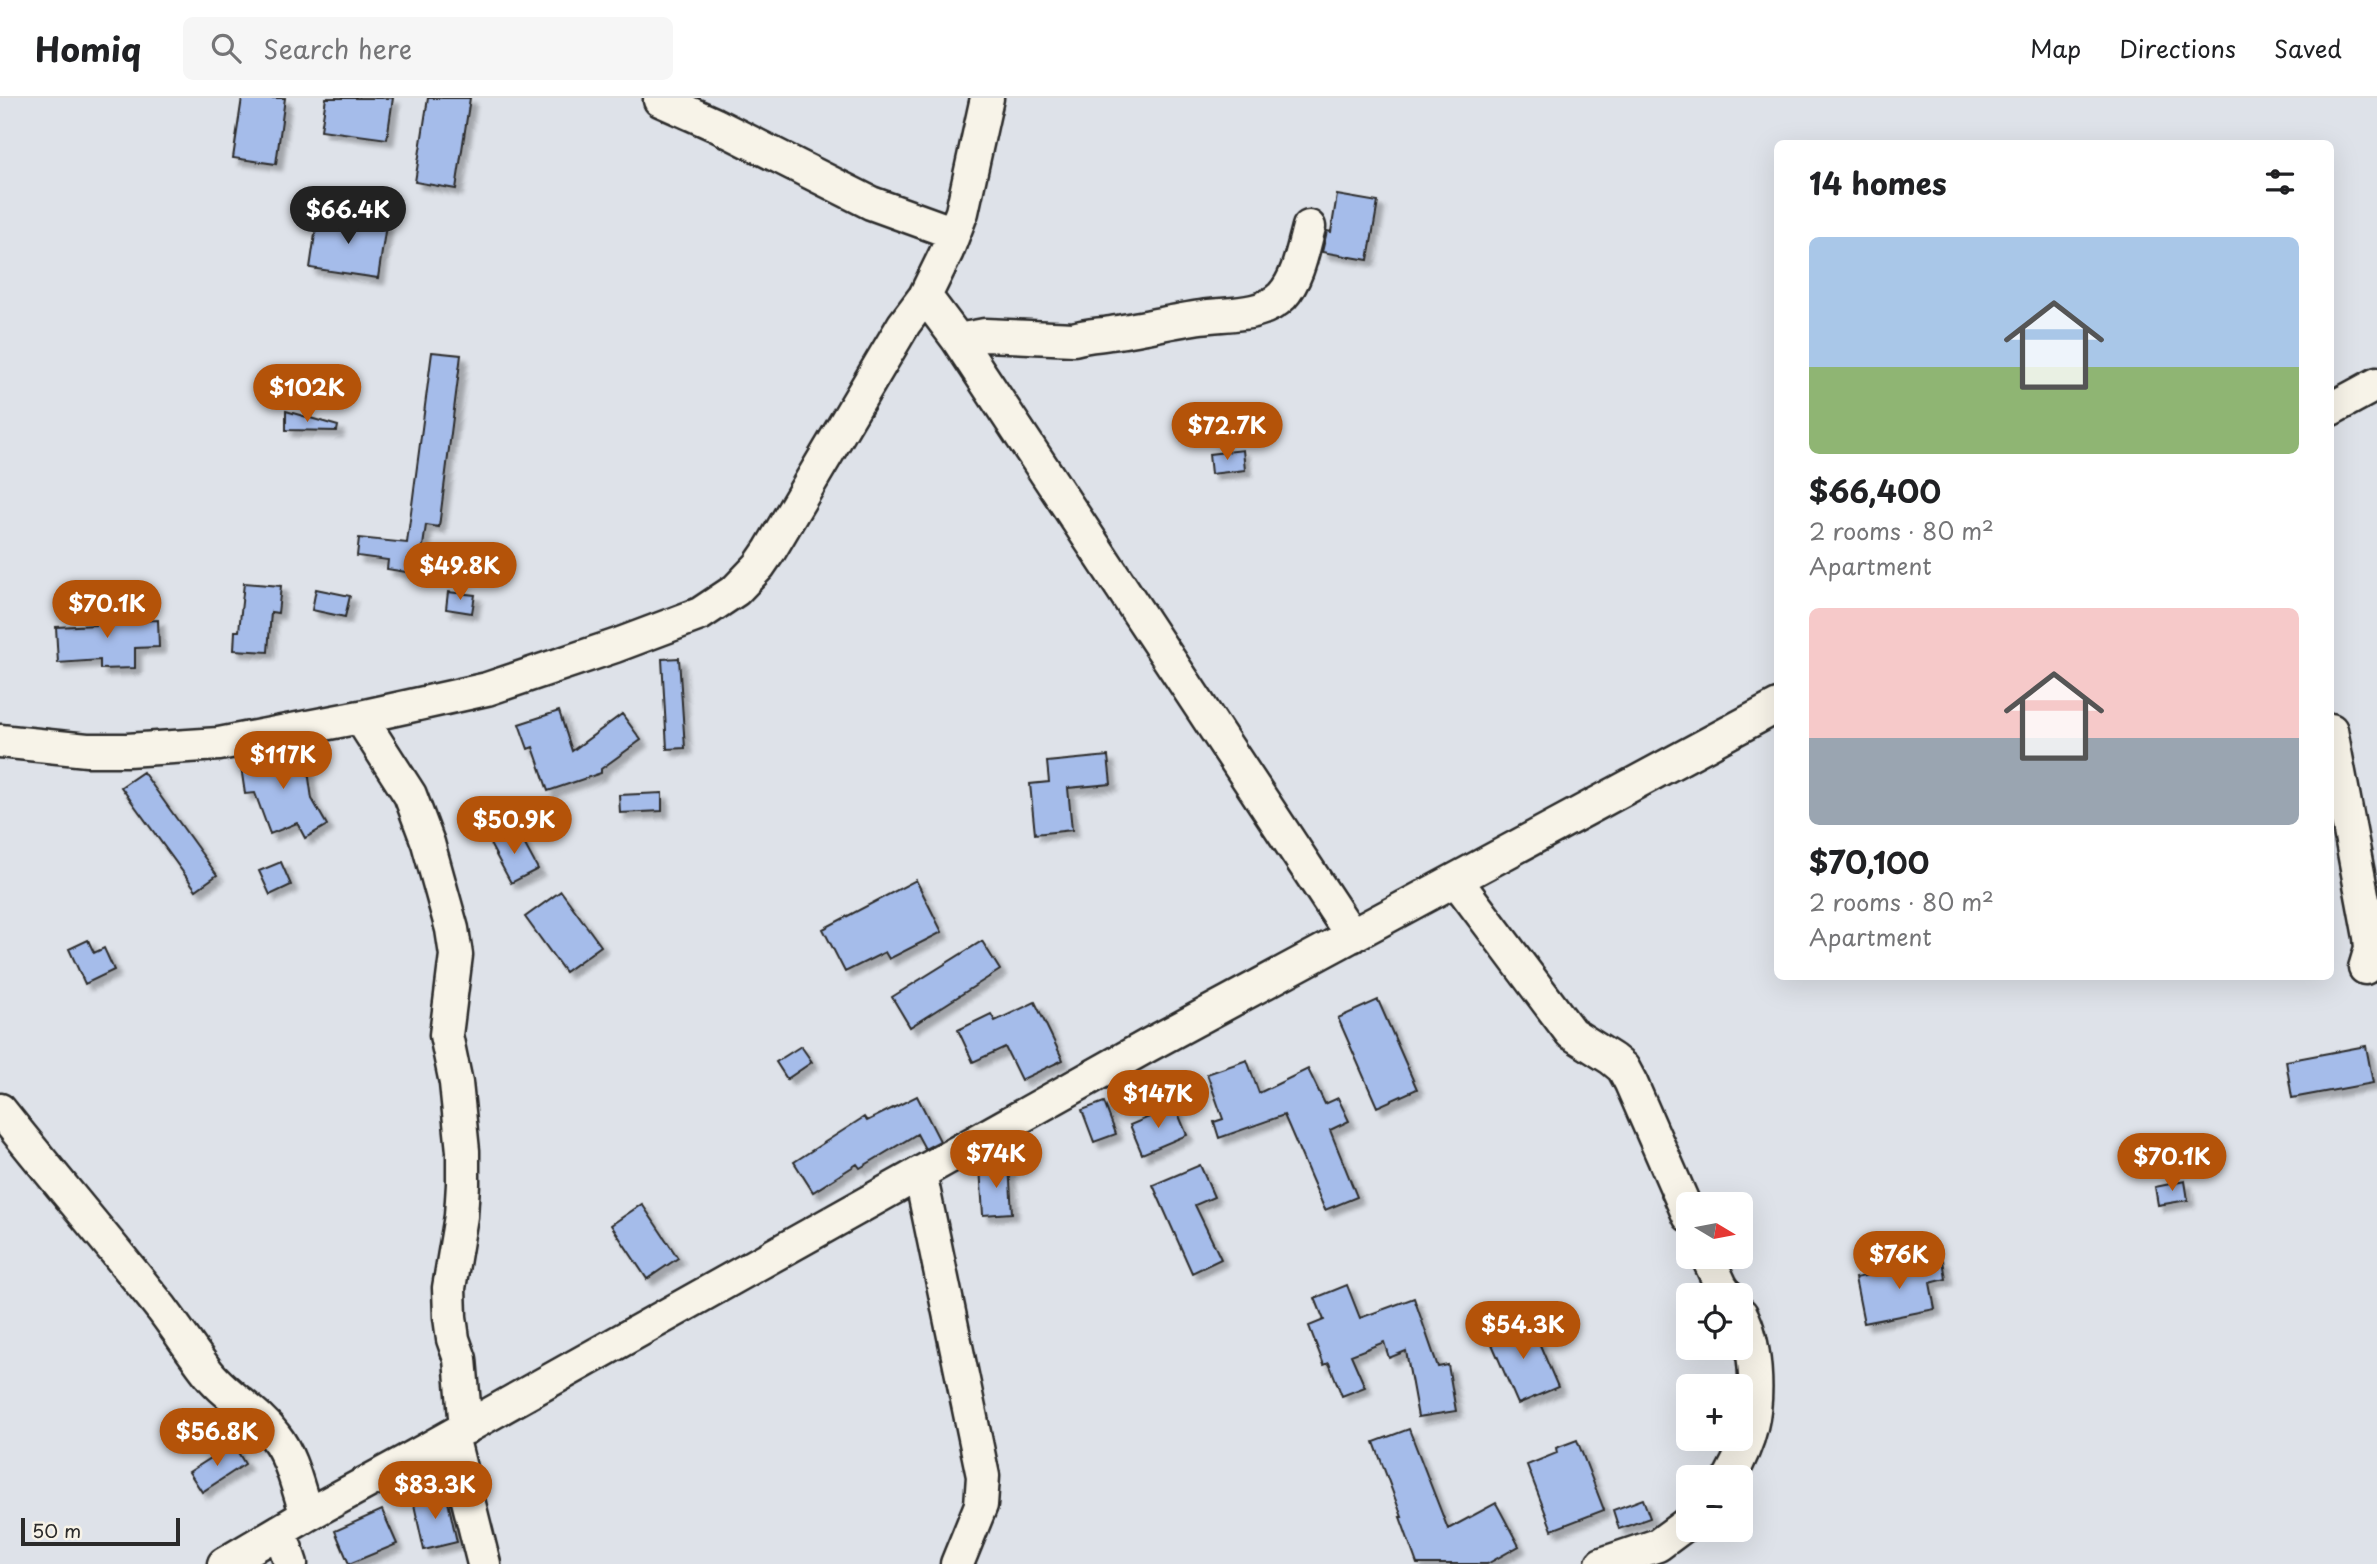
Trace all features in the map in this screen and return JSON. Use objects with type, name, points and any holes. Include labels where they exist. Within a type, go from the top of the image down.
[{"type":"street","points":[[0,741],[87,750],[219,744],[487,689],[700,614],[736,590],[758,566],[904,324],[925,296],[954,233],[969,184],[987,98]]},
{"type":"street","points":[[660,100],[872,203],[954,233]]},
{"type":"street","points":[[958,340],[985,335],[1074,339],[1088,334],[1112,333],[1258,310],[1270,306],[1283,295],[1299,265],[1309,227]]},
{"type":"street","points":[[925,296],[958,340],[1352,936]]},
{"type":"street","points":[[2334,407],[2377,384]]},
{"type":"street","points":[[224,1564],[1147,1046],[1774,708]]},
{"type":"street","points":[[360,717],[410,795],[428,843],[452,929],[456,955],[446,1035],[456,1083],[463,1151],[463,1184],[461,1216],[449,1288],[450,1317],[453,1339],[460,1359],[459,1432],[484,1564]]},
{"type":"street","points":[[2334,746],[2370,937],[2371,948],[2365,968]]},
{"type":"street","points":[[1456,880],[1571,1033],[1623,1068],[1679,1192]]},
{"type":"street","points":[[0,1110],[68,1197],[161,1308],[207,1371],[228,1395],[276,1436],[285,1453],[293,1523],[291,1564]]},
{"type":"street","points":[[920,1173],[983,1476],[981,1505],[957,1564]]},
{"type":"street","points":[[1735,1465],[1752,1426],[1753,1355]]},
{"type":"street","points":[[1602,1564],[1658,1545],[1676,1532]]},
{"type":"building","points":[[242,98],[285,98],[276,164],[233,158]]},
{"type":"building","points":[[326,98],[393,98],[387,139],[321,130]]},
{"type":"building","points":[[428,98],[470,98],[456,189],[415,182]]},
{"type":"building","points":[[1337,195],[1378,202],[1368,260],[1322,252],[1327,231],[1331,232]]},
{"type":"building","points":[[318,214],[386,225],[378,278],[310,268]]},
{"type":"building","points":[[432,352],[461,355],[439,527],[426,525],[419,574],[387,569],[388,560],[357,556],[359,538],[407,543]]},
{"type":"building","points":[[286,411],[338,426],[337,431],[286,430]]},
{"type":"building","points":[[1243,450],[1245,470],[1211,474],[1209,454]]},
{"type":"building","points":[[244,583],[281,586],[278,613],[271,612],[268,652],[234,650],[235,631],[239,631]]},
{"type":"building","points":[[316,589],[350,596],[345,617],[312,610]]},
{"type":"building","points":[[448,592],[475,595],[472,613],[446,609]]},
{"type":"building","points":[[119,607],[120,622],[158,620],[159,647],[135,648],[135,668],[100,669],[100,660],[58,663],[56,627],[96,625],[96,608]]},
{"type":"building","points":[[679,658],[685,748],[667,749],[662,659]]},
{"type":"building","points":[[559,711],[572,751],[622,714],[641,740],[601,769],[601,773],[548,791],[533,747],[528,749],[519,724]]},
{"type":"building","points":[[305,750],[312,799],[327,825],[305,838],[297,823],[270,834],[255,793],[245,794],[240,760]]},
{"type":"building","points":[[1108,756],[1111,784],[1068,788],[1072,830],[1035,834],[1030,784],[1049,782],[1047,762]]},
{"type":"building","points":[[143,772],[217,875],[196,890],[121,787]]},
{"type":"building","points":[[662,793],[662,811],[620,813],[619,795]]},
{"type":"building","points":[[517,830],[538,869],[511,883],[490,844]]},
{"type":"building","points":[[281,862],[291,885],[270,895],[259,871]]},
{"type":"building","points":[[916,880],[942,932],[889,959],[885,952],[845,972],[823,929]]},
{"type":"building","points":[[561,891],[601,946],[565,972],[525,917]]},
{"type":"building","points":[[88,940],[94,953],[104,948],[114,970],[85,984],[69,949]]},
{"type":"building","points":[[982,941],[1000,970],[910,1027],[892,997]]},
{"type":"building","points":[[1378,1000],[1417,1089],[1377,1107],[1338,1018]]},
{"type":"building","points":[[1035,1002],[1063,1060],[1021,1080],[1005,1047],[973,1062],[958,1030],[991,1014],[995,1021]]},
{"type":"building","points":[[801,1046],[812,1062],[787,1079],[776,1062]]},
{"type":"building","points":[[2366,1046],[2373,1083],[2292,1098],[2286,1061]]},
{"type":"building","points":[[1247,1060],[1259,1093],[1308,1069],[1325,1104],[1338,1098],[1349,1121],[1330,1130],[1357,1197],[1325,1210],[1284,1115],[1219,1138],[1214,1122],[1223,1119],[1207,1074]]},
{"type":"building","points":[[917,1096],[940,1141],[925,1149],[917,1134],[860,1168],[857,1164],[813,1192],[794,1162],[864,1117],[867,1121]]},
{"type":"building","points":[[1104,1102],[1116,1134],[1094,1142],[1082,1110]]},
{"type":"building","points":[[1175,1106],[1187,1135],[1142,1154],[1130,1125]]},
{"type":"building","points":[[1009,1165],[1012,1213],[983,1215],[980,1167]]},
{"type":"building","points":[[1200,1165],[1214,1197],[1195,1205],[1221,1259],[1192,1273],[1153,1185]]},
{"type":"building","points":[[2185,1181],[2188,1200],[2158,1205],[2155,1187]]},
{"type":"building","points":[[642,1204],[678,1258],[647,1279],[611,1225]]},
{"type":"building","points":[[1943,1260],[1946,1279],[1930,1283],[1935,1309],[1864,1323],[1855,1278]]},
{"type":"building","points":[[1347,1285],[1360,1318],[1414,1298],[1438,1367],[1448,1365],[1456,1411],[1418,1417],[1406,1351],[1389,1358],[1384,1342],[1351,1355],[1365,1387],[1342,1396],[1329,1363],[1324,1365],[1309,1326],[1324,1320],[1315,1298]]},
{"type":"building","points":[[1528,1317],[1558,1387],[1518,1404],[1488,1335]]},
{"type":"building","points":[[1409,1429],[1448,1529],[1496,1503],[1519,1546],[1487,1564],[1417,1564],[1374,1442]]},
{"type":"building","points":[[1577,1440],[1604,1510],[1552,1530],[1527,1465],[1557,1453],[1556,1448]]},
{"type":"building","points":[[233,1444],[245,1464],[202,1492],[189,1472]]},
{"type":"building","points":[[446,1493],[457,1542],[424,1550],[413,1500]]},
{"type":"building","points":[[1643,1499],[1650,1518],[1619,1529],[1613,1510]]},
{"type":"building","points":[[382,1510],[397,1544],[349,1564],[335,1531]]}]
